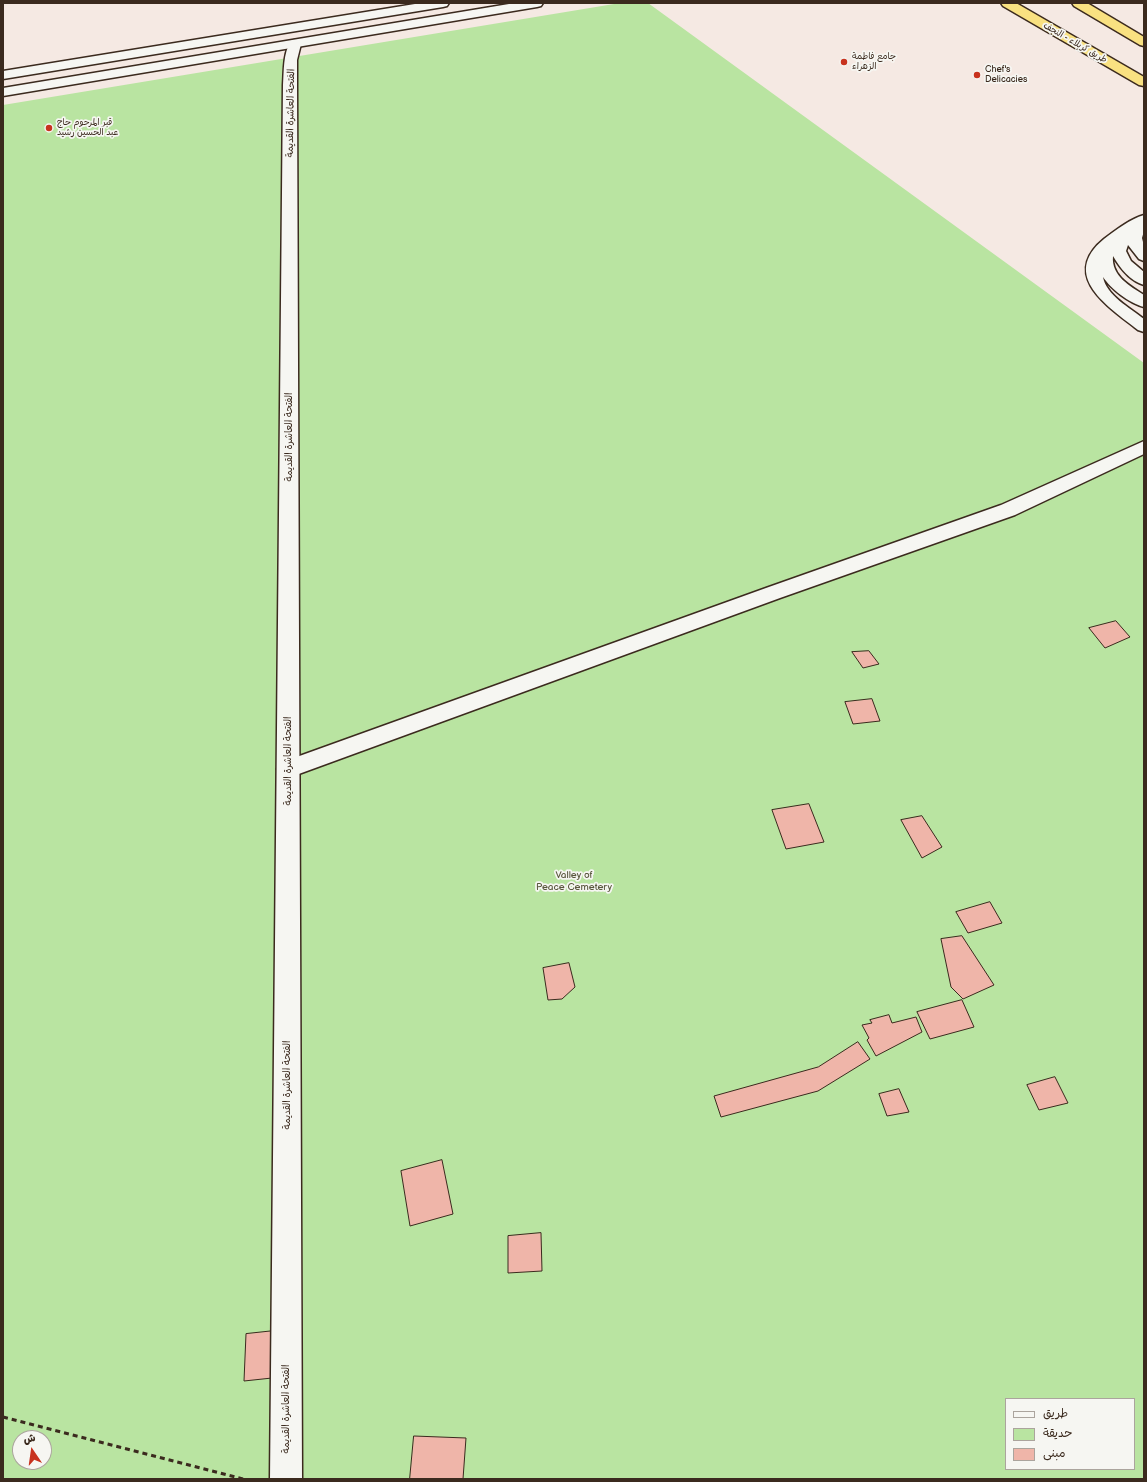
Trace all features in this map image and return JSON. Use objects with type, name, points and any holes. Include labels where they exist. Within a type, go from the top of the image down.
[{"type":"highway","name":"طريق کربلاء - النجف","points":[[1006,3],[1144,82]]},
{"type":"highway","points":[[1078,3],[1144,42]]},
{"type":"street","points":[[3,75],[444,3]]},
{"type":"street","points":[[3,92],[537,3]]},
{"type":"street","points":[[203,42],[201,46],[202,50],[218,57]]},
{"type":"street","name":"الفتحة العاشرة القديمة","points":[[286,1479],[290,93],[291,60],[295,44]]},
{"type":"street","points":[[131,54],[136,56],[140,61],[136,68],[132,71]]},
{"type":"street","points":[[1140,223],[1121,233],[1100,250],[1093,267],[1096,282],[1106,296],[1144,327]]},
{"type":"street","points":[[1140,223],[1134,232],[1134,238],[1136,246],[1144,256]]},
{"type":"street","points":[[1140,223],[1122,241],[1118,251],[1123,262],[1130,270],[1144,280]]},
{"type":"street","points":[[1107,245],[1105,264],[1109,274],[1115,281],[1144,302]]},
{"type":"street","points":[[288,769],[772,593],[1008,510],[1144,447]]},
{"type":"path","points":[[3,1417],[243,1479]]},
{"type":"green space","name":"Valley of Peace Cemetery","points":[[620,3],[648,3],[1144,363],[1144,1479],[3,1479],[3,105]]},
{"type":"building","points":[[1116,621],[1130,637],[1105,648],[1089,628]]},
{"type":"building","points":[[869,651],[879,664],[863,668],[852,652]]},
{"type":"building","points":[[872,699],[880,721],[853,724],[845,702]]},
{"type":"building","points":[[809,804],[824,842],[786,849],[772,810]]},
{"type":"building","points":[[922,816],[942,847],[922,858],[901,820]]},
{"type":"building","points":[[990,902],[1002,923],[968,933],[956,912]]},
{"type":"building","points":[[962,936],[994,985],[963,999],[951,987],[941,939]]},
{"type":"building","points":[[569,963],[575,987],[562,999],[548,1000],[543,968]]},
{"type":"building","points":[[962,1000],[974,1027],[930,1039],[917,1012]]},
{"type":"building","points":[[889,1015],[892,1023],[916,1017],[922,1032],[876,1056],[867,1040],[869,1038],[862,1025],[872,1023],[870,1020]]},
{"type":"building","points":[[858,1042],[870,1059],[818,1091],[721,1117],[714,1096],[818,1067]]},
{"type":"building","points":[[1055,1077],[1068,1103],[1039,1110],[1027,1085]]},
{"type":"building","points":[[899,1089],[909,1112],[887,1116],[879,1094]]},
{"type":"building","points":[[442,1160],[453,1214],[410,1226],[401,1171]]},
{"type":"building","points":[[541,1233],[542,1271],[508,1273],[508,1236]]},
{"type":"building","points":[[274,1331],[272,1378],[244,1381],[246,1334]]},
{"type":"building","points":[[414,1436],[466,1438],[463,1479],[410,1479]]},
{"type":"place","name":"جامع فاطمة الزهراء","points":[[844,62]]},
{"type":"place","name":"Chef's Delicacies","points":[[977,75]]},
{"type":"place","name":"قبر المرحوم حاج عبد الحسين رشيد","points":[[49,128]]}]
